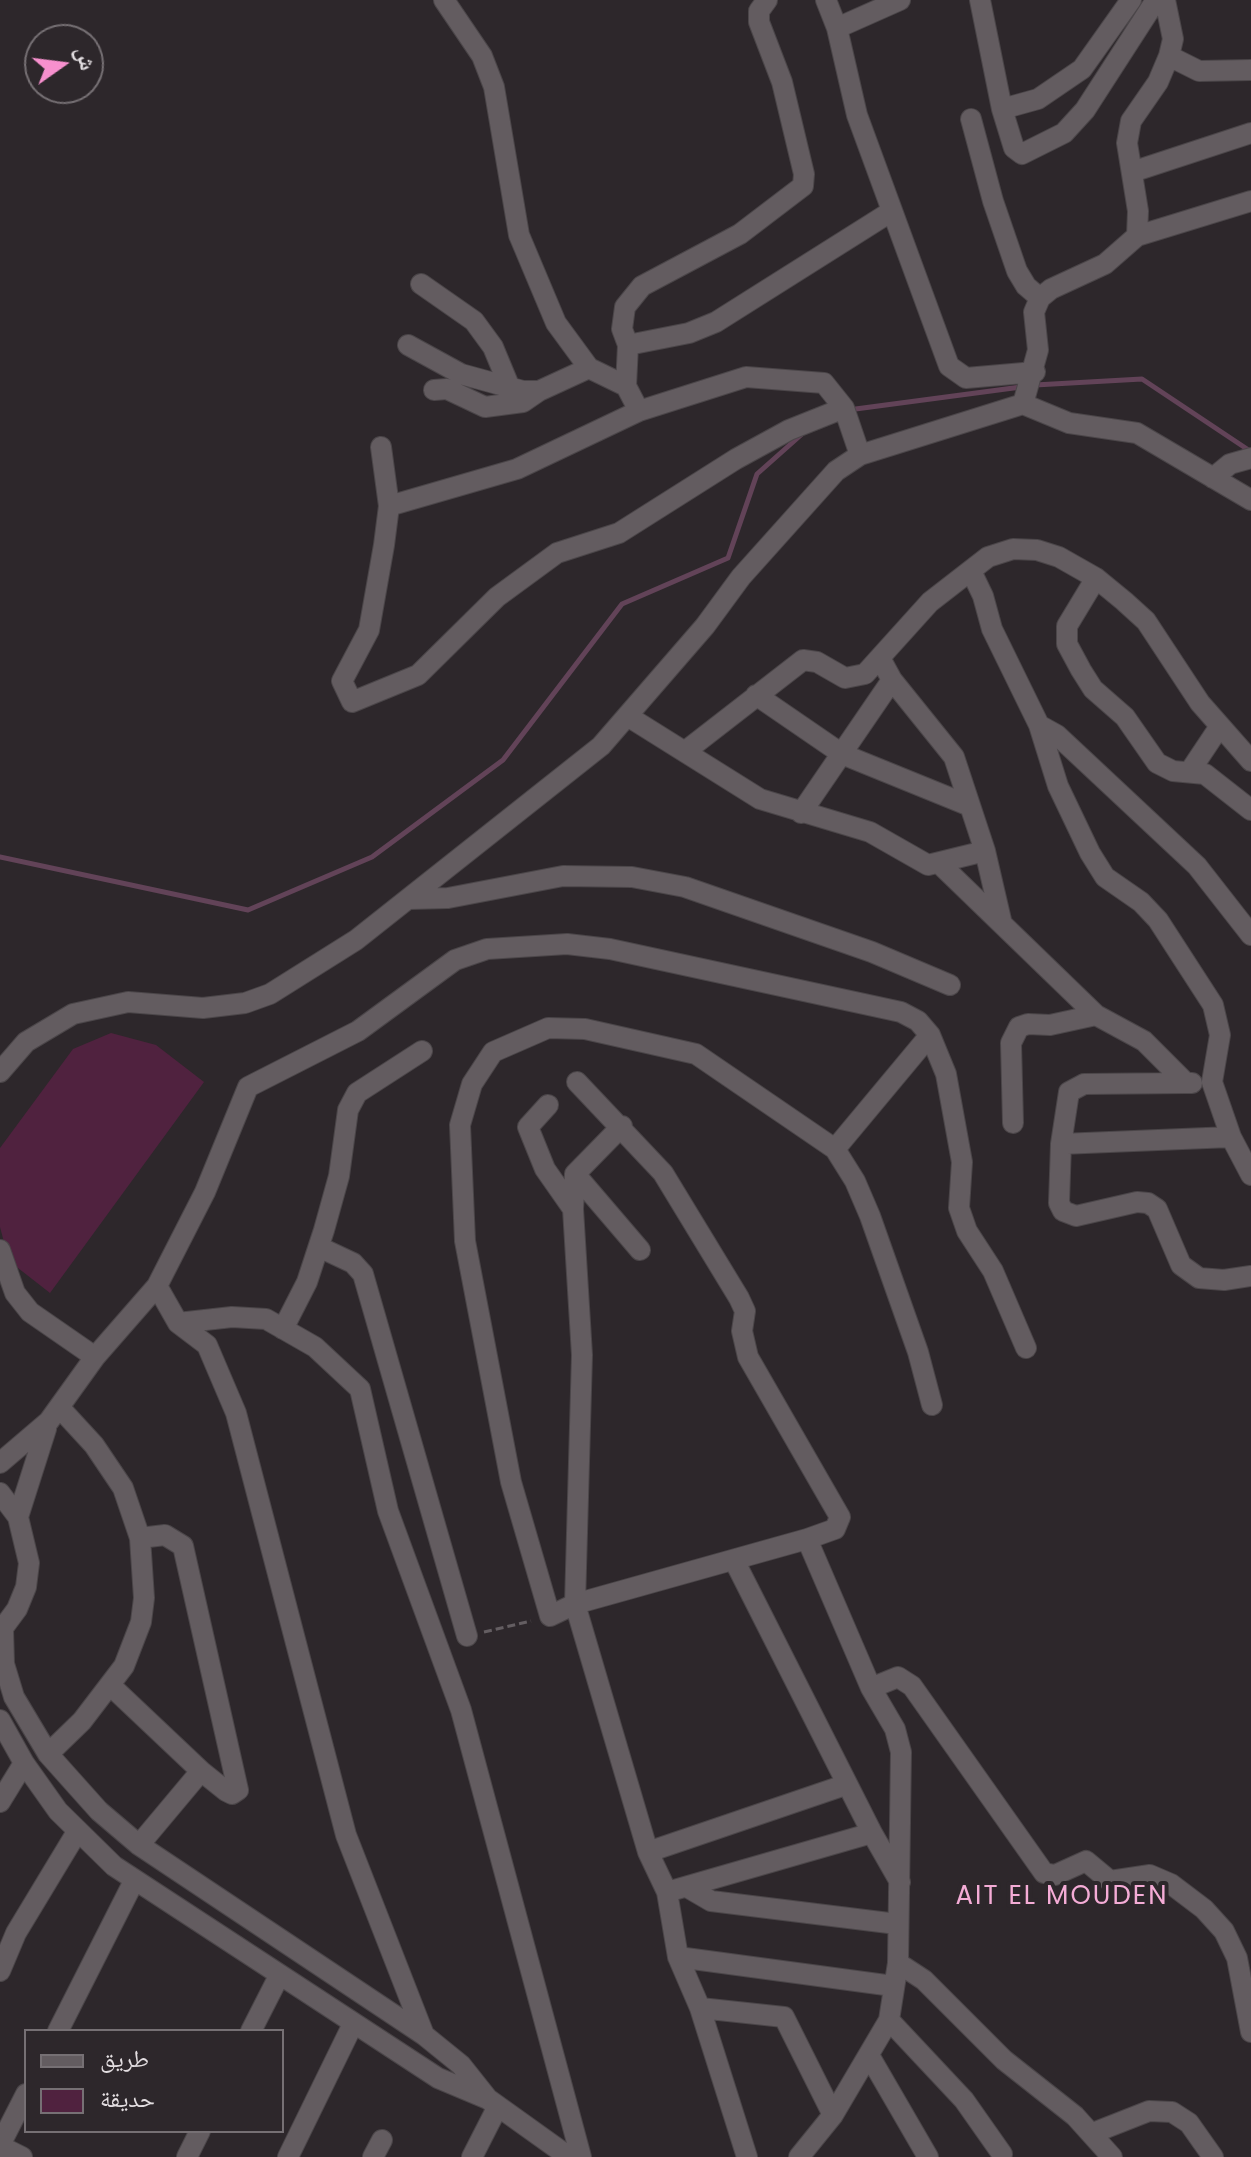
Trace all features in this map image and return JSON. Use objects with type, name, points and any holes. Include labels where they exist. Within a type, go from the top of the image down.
[{"type":"street","points":[[444,0],[482,56],[494,87],[519,235],[556,323],[589,368],[626,386]]},
{"type":"street","points":[[639,411],[626,386],[628,345],[622,329],[625,307],[642,286],[740,234],[803,186],[804,174],[782,82],[759,22],[759,11],[767,0]]},
{"type":"street","points":[[826,0],[837,28],[857,115],[955,374],[966,378],[1035,372]]},
{"type":"street","points":[[837,28],[900,0]]},
{"type":"street","points":[[980,0],[1002,109],[1016,153],[1022,154],[1050,143],[1064,133],[1098,93],[1156,0]]},
{"type":"street","points":[[1002,109],[1038,99],[1082,69],[1131,0]]},
{"type":"street","points":[[1137,236],[1127,143],[1131,121],[1158,82],[1169,56],[1173,39],[1165,0]]},
{"type":"street","points":[[1169,56],[1199,71],[1251,70]]},
{"type":"street","points":[[971,119],[993,201],[1017,271],[1026,286],[1040,298]]},
{"type":"street","points":[[1132,172],[1251,133]]},
{"type":"street","points":[[1023,404],[1035,372],[1038,350],[1034,312],[1040,298],[1051,289],[1105,264],[1137,236],[1251,201]]},
{"type":"street","points":[[628,345],[689,333],[716,322],[892,211]]},
{"type":"street","points":[[421,284],[474,321],[493,347],[510,388]]},
{"type":"street","points":[[408,345],[461,374],[510,388],[539,391]]},
{"type":"street","points":[[434,390],[447,389],[485,407],[523,402],[539,391],[589,368]]},
{"type":"street","points":[[389,506],[517,469],[639,411],[746,377],[824,383],[844,408],[860,455]]},
{"type":"street","points":[[0,1072],[15,1052],[41,1031],[91,1008],[128,1002],[222,1007],[270,994],[356,940],[601,746],[629,717],[741,577],[836,471],[860,455],[1023,404],[1069,423],[1137,433],[1251,500]]},
{"type":"street","points":[[381,447],[389,506],[369,630],[342,681],[352,702],[418,675],[497,597],[557,553],[619,533],[736,459],[789,430],[844,408]]},
{"type":"street","points":[[1213,478],[1230,464],[1251,458]]},
{"type":"street","points":[[687,750],[803,660],[817,662],[845,678],[865,674],[907,624],[988,557],[1013,549],[1037,550],[1059,557],[1096,578],[1146,621],[1180,676],[1251,761]]},
{"type":"street","points":[[971,571],[983,596],[992,629],[1039,725],[1058,786],[1090,853],[1105,877],[1141,902],[1158,920],[1213,1005],[1220,1035],[1212,1082],[1231,1137],[1251,1175]]},
{"type":"street","points":[[1096,578],[1067,626],[1067,644],[1093,689],[1125,717],[1157,763],[1173,771],[1205,774],[1248,800]]},
{"type":"street","points":[[880,658],[892,680],[954,757],[985,851],[1001,920]]},
{"type":"street","points":[[801,813],[892,680]]},
{"type":"street","points":[[756,695],[842,754],[970,806]]},
{"type":"street","points":[[629,717],[687,750],[760,799],[870,832],[928,865],[941,865],[985,851]]},
{"type":"street","points":[[1039,725],[1057,735],[1197,866],[1251,935]]},
{"type":"street","points":[[1190,771],[1220,726]]},
{"type":"street","points":[[941,865],[1096,1015],[1144,1041],[1186,1083]]},
{"type":"street","points":[[409,899],[448,898],[505,884],[563,876],[632,877],[685,887],[872,952],[950,985]]},
{"type":"street","points":[[0,1463],[54,1414],[95,1357],[157,1286],[210,1182],[248,1087],[358,1031],[455,960],[487,949],[567,944],[610,949],[901,1012],[918,1021],[930,1035],[946,1074],[962,1162],[959,1208],[967,1231],[993,1271],[1026,1348]]},
{"type":"street","points":[[1013,1123],[1013,1034],[1028,1024],[1050,1025],[1096,1015]]},
{"type":"street","points":[[577,1082],[622,1126],[663,1173],[739,1298],[745,1311],[742,1331],[748,1357],[840,1517],[835,1529],[807,1539],[735,1562],[575,1604],[550,1616],[511,1482],[465,1241],[460,1125],[472,1084],[493,1052],[548,1028],[585,1029],[696,1054],[835,1149],[855,1181],[870,1216],[918,1352],[932,1405]]},
{"type":"street","points":[[835,1149],[930,1035]]},
{"type":"street","points":[[283,1329],[307,1282],[319,1247],[339,1176],[348,1110],[357,1093],[422,1051]]},
{"type":"street","points":[[1212,1082],[1076,1086],[1066,1100],[1059,1203],[1063,1211],[1076,1216],[1137,1202],[1148,1203],[1157,1209],[1181,1265],[1199,1278],[1224,1280],[1251,1276]]},
{"type":"street","points":[[548,1105],[528,1127],[545,1169],[573,1209]]},
{"type":"street","points":[[622,1126],[575,1174],[573,1209],[582,1355],[575,1604],[648,1852],[677,1889],[711,1901],[897,1924]]},
{"type":"street","points":[[1061,1144],[1231,1137]]},
{"type":"street","points":[[575,1174],[640,1250]]},
{"type":"street","points":[[319,1247],[353,1263],[363,1274],[467,1636]]},
{"type":"street","points":[[0,1250],[15,1293],[30,1312],[95,1357]]},
{"type":"street","points":[[157,1286],[178,1323],[207,1345],[236,1413],[346,1835],[424,2035]]},
{"type":"street","points":[[178,1323],[232,1317],[266,1319],[315,1347],[360,1389],[388,1511],[461,1710],[581,2157]]},
{"type":"street","points":[[18,1517],[54,1414]]},
{"type":"street","points":[[48,1754],[124,1666],[141,1622],[144,1578],[140,1538],[130,1504],[109,1466],[54,1414]]},
{"type":"street","points":[[0,1493],[18,1517],[26,1540],[27,1575],[17,1609],[2,1630],[8,1681],[22,1713],[48,1754],[85,1798],[139,1845],[448,2052],[493,2102],[569,2157]]},
{"type":"street","points":[[110,1685],[201,1771],[226,1791],[232,1794],[238,1790],[183,1546],[165,1535],[140,1538]]},
{"type":"street","points":[[799,2157],[833,2115],[870,2057],[889,2020],[898,1963],[900,1882],[901,1752],[895,1729],[871,1688],[807,1539]]},
{"type":"street","points":[[735,1562],[845,1785],[900,1882]]},
{"type":"street","points":[[871,1688],[898,1677],[912,1686],[1044,1873],[1055,1875],[1086,1861],[1110,1881],[1150,1875],[1171,1884],[1204,1909],[1224,1931],[1237,1958],[1251,2032]]},
{"type":"street","points":[[0,1720],[24,1763],[77,1832],[134,1881],[438,2078],[493,2102]]},
{"type":"street","points":[[0,1802],[24,1763]]},
{"type":"street","points":[[139,1845],[201,1771]]},
{"type":"street","points":[[648,1852],[845,1785]]},
{"type":"street","points":[[0,1971],[16,1933],[77,1832]]},
{"type":"street","points":[[677,1889],[872,1833]]},
{"type":"street","points":[[59,2029],[134,1881]]},
{"type":"street","points":[[677,1889],[678,1957],[700,2008],[747,2157]]},
{"type":"street","points":[[678,1957],[893,1986]]},
{"type":"street","points":[[898,1963],[924,1980],[1004,2060],[1093,2133],[1112,2157]]},
{"type":"street","points":[[252,2029],[279,1976]]},
{"type":"street","points":[[700,2008],[784,2017],[833,2115]]},
{"type":"street","points":[[889,2020],[964,2100],[1002,2154]]},
{"type":"street","points":[[288,2157],[353,2024]]},
{"type":"street","points":[[438,2078],[448,2071],[448,2052]]},
{"type":"street","points":[[870,2057],[928,2157]]},
{"type":"street","points":[[22,2157],[0,2146],[24,2098]]},
{"type":"street","points":[[472,2157],[493,2102]]},
{"type":"street","points":[[1093,2133],[1149,2111],[1172,2112],[1189,2123],[1213,2157]]},
{"type":"street","points":[[187,2157],[199,2133]]},
{"type":"path","points":[[467,1636],[550,1616]]},
{"type":"green space","points":[[111,1033],[156,1045],[204,1082],[50,1293],[9,1261],[0,1227],[0,1148],[73,1049]]},
{"type":"waterway","points":[[1035,385],[1142,379],[1250,451]]},
{"type":"waterway","points":[[848,410],[1021,387]]},
{"type":"waterway","points":[[0,857],[248,910],[372,857],[503,760],[622,604],[728,558],[757,474],[802,434]]},
{"type":"district","name":"AIT EL MOUDEN","points":[[1062,1897]]}]
